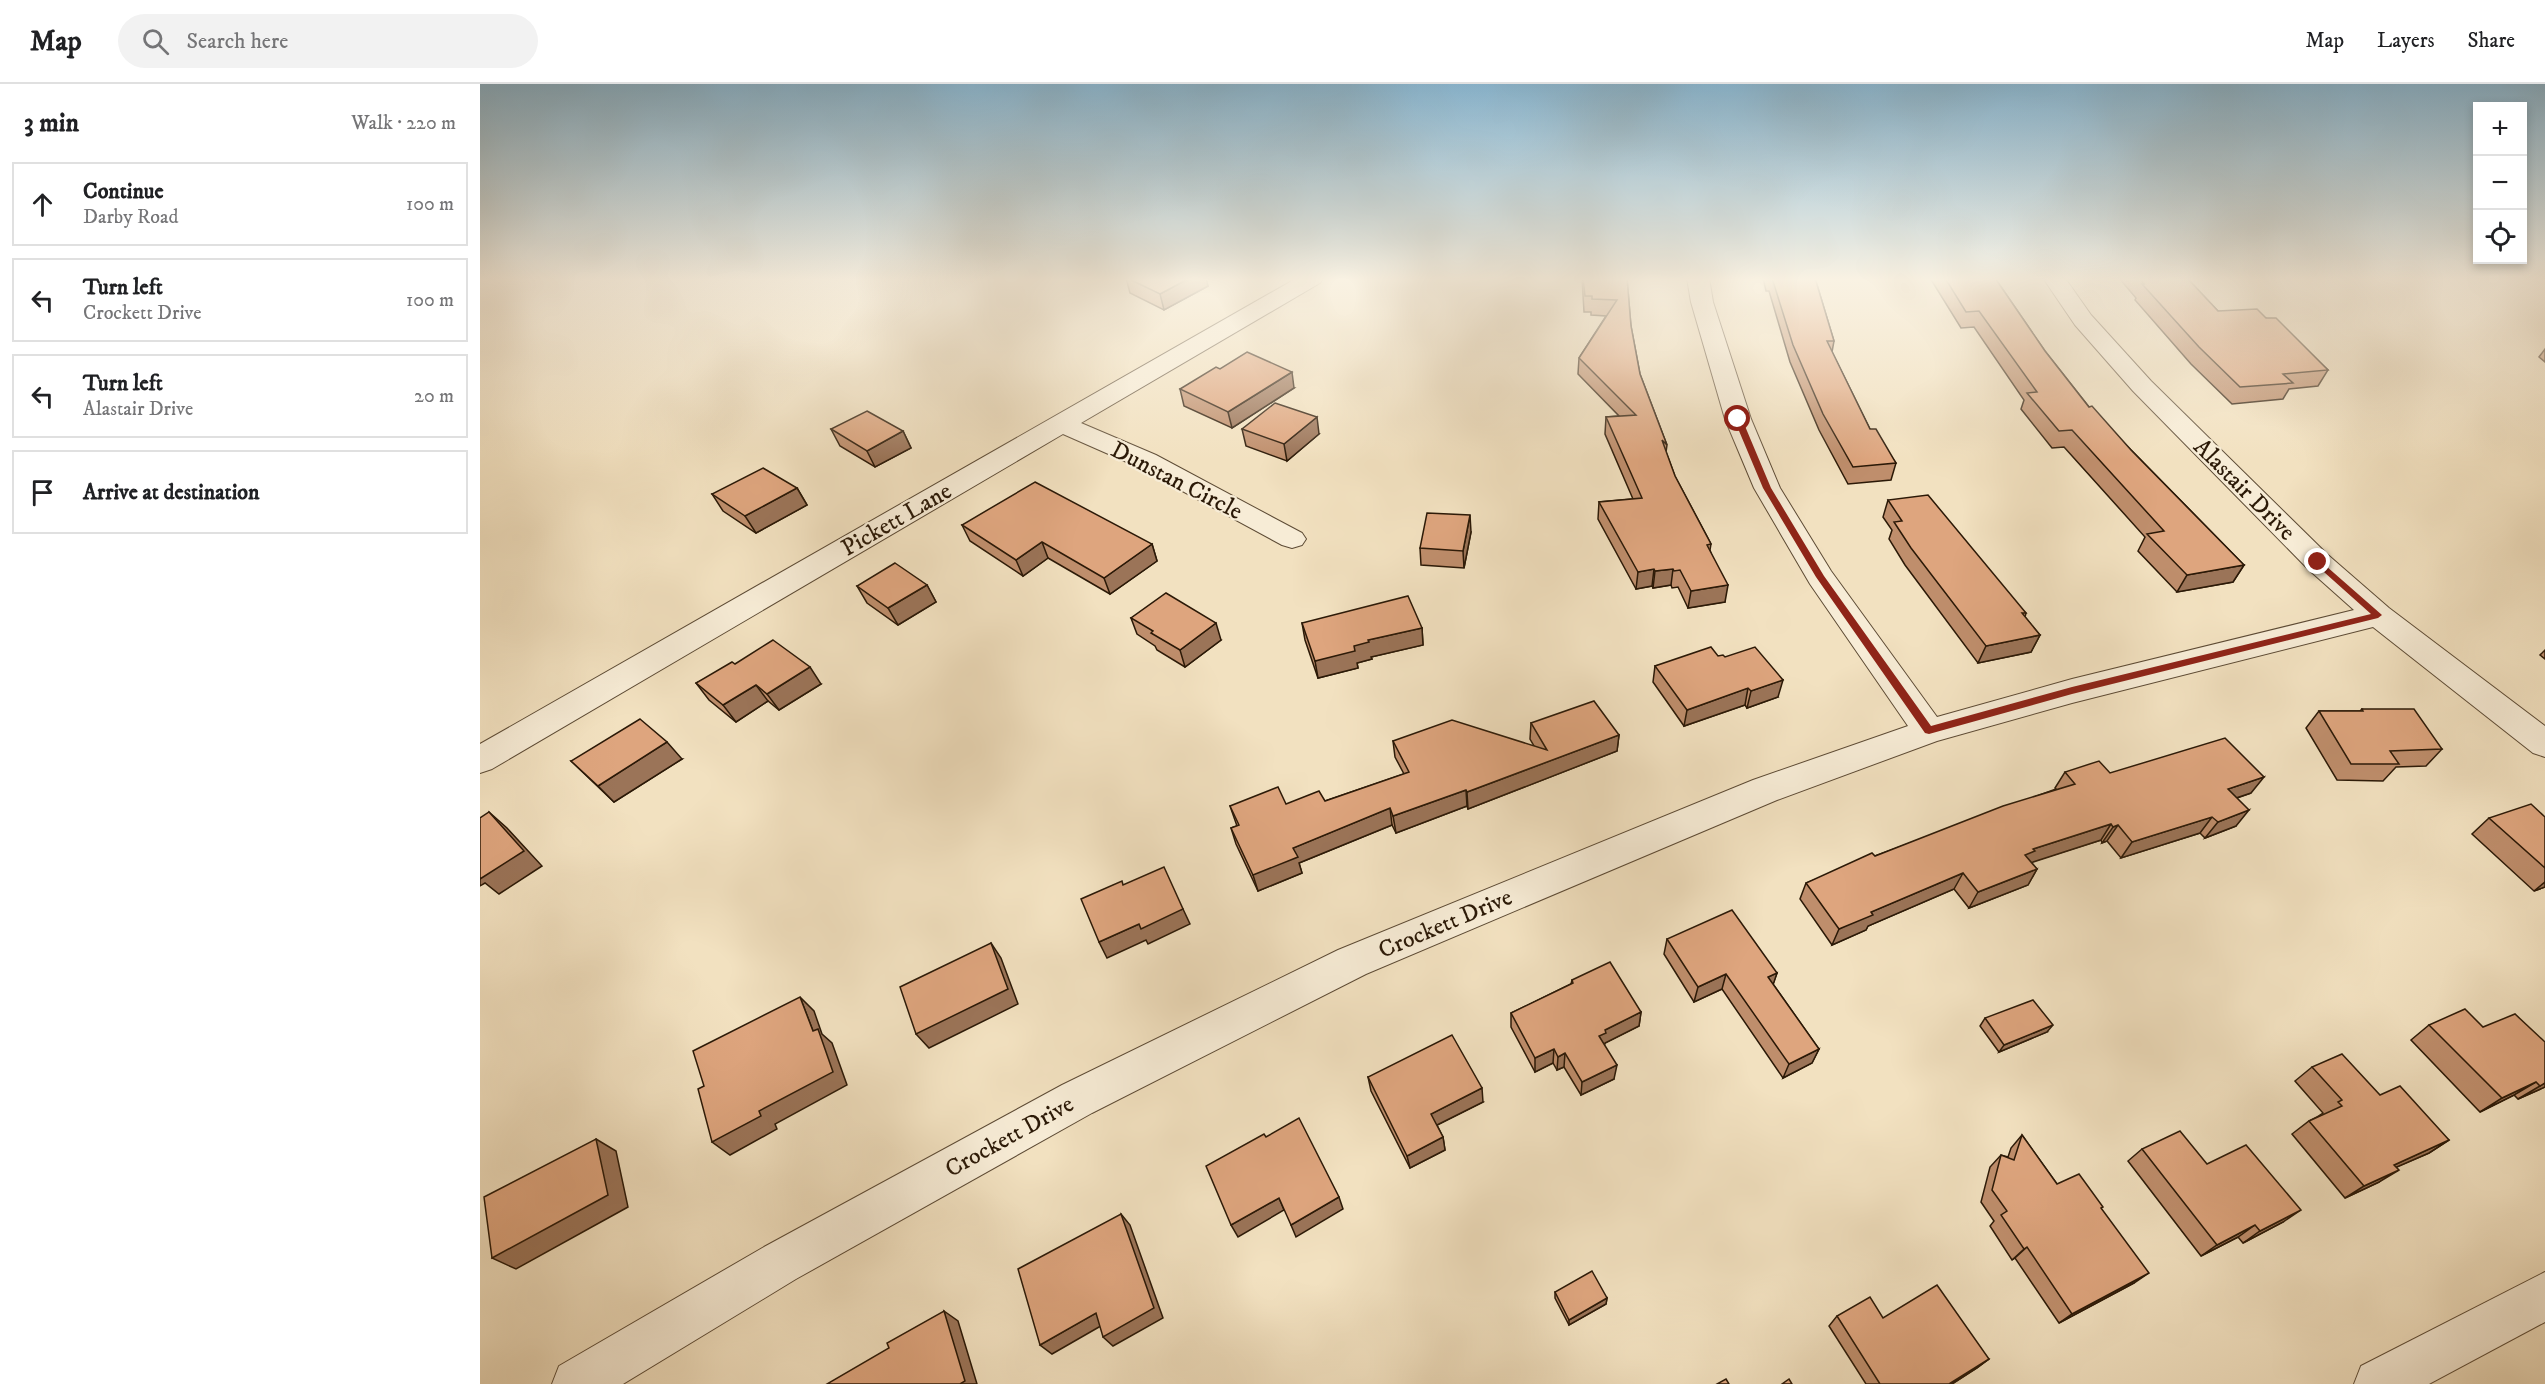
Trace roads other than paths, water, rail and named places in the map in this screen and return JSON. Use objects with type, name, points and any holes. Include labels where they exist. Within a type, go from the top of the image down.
[{"type":"street","name":"Pickett Lane","points":[[480,760],[1208,339]]},
{"type":"street","points":[[1713,339],[1738,419],[1767,488],[1820,577],[1929,731]]},
{"type":"street","name":"Alastair Drive","points":[[2100,339],[2142,386],[2318,562],[2378,615],[2545,744]]},
{"type":"street","name":"Dunstan Circle","points":[[1062,424],[1147,461],[1292,539]]},
{"type":"street","name":"Crockett Drive","points":[[577,1384],[780,1263],[1077,1099],[1352,962],[1765,790],[1929,731],[2072,691],[2378,615]]},
{"type":"street","points":[[2379,1384],[2545,1296]]}]
